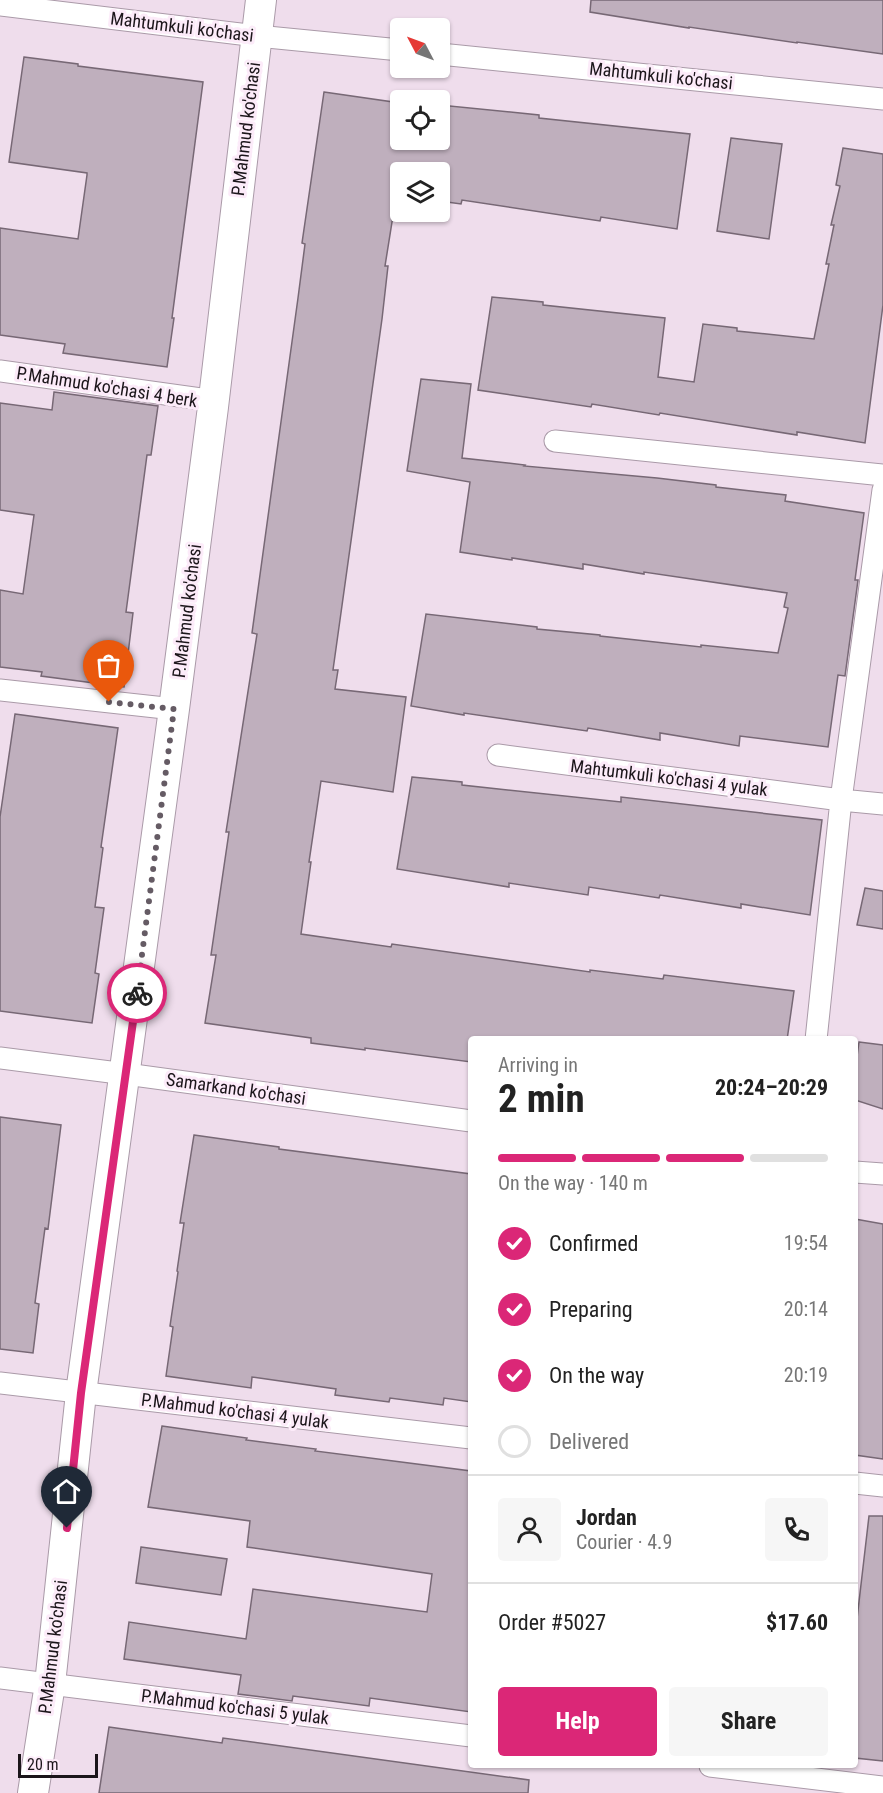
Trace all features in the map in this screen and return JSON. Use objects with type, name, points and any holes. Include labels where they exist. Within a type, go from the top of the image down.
[{"type":"street","name":"P.Mahmud ko'chasi","points":[[33,1793],[50,1684],[81,1393],[126,1074],[213,407],[261,0]]},
{"type":"street","name":"Mahtumkuli ko'chasi","points":[[0,5],[256,36],[390,49]]},
{"type":"street","name":"Mahtumkuli ko'chasi","points":[[450,55],[883,99]]},
{"type":"street","name":"P.Mahmud ko'chasi 4 berk","points":[[0,371],[201,399],[213,407]]},
{"type":"street","points":[[555,441],[883,476]]},
{"type":"street","points":[[816,1036],[841,800],[883,490]]},
{"type":"street","points":[[0,690],[174,709]]},
{"type":"street","name":"Mahtumkuli ko'chasi 4 yulak","points":[[498,755],[883,804]]},
{"type":"street","name":"Samarkand ko'chasi","points":[[0,1058],[468,1121]]},
{"type":"street","points":[[858,1172],[883,1174]]},
{"type":"street","name":"P.Mahmud ko'chasi 4 yulak","points":[[0,1383],[468,1438]]},
{"type":"street","points":[[858,1483],[883,1486]]},
{"type":"street","name":"P.Mahmud ko'chasi 5 yulak","points":[[0,1678],[468,1736]]},
{"type":"street","points":[[726,1768],[883,1787]]},
{"type":"building","points":[[591,0],[883,0],[883,54],[590,12]]},
{"type":"building","points":[[24,57],[203,82],[167,367],[63,353],[65,344],[0,335],[0,228],[78,239],[87,175],[87,173],[9,162]]},
{"type":"building","points":[[324,92],[390,102],[390,150],[450,150],[450,106],[690,134],[677,229],[601,217],[600,221],[462,200],[461,204],[450,202],[450,162],[390,162],[390,222],[392,222],[385,266],[388,266],[333,670],[338,670],[335,689],[406,697],[393,792],[321,781],[301,934],[391,947],[392,944],[590,972],[590,970],[663,979],[664,975],[794,991],[788,1036],[468,1036],[468,1062],[311,1043],[311,1038],[205,1023],[216,955],[211,955],[229,832],[226,832],[257,634],[252,633],[305,244],[302,243]]},
{"type":"building","points":[[731,138],[782,144],[769,239],[717,231]]},
{"type":"building","points":[[843,148],[883,154],[883,305],[865,443],[797,432],[797,435],[660,413],[659,415],[592,404],[591,407],[478,390],[492,297],[665,318],[658,377],[694,382],[703,324],[737,328],[737,331],[814,339],[829,264],[826,264],[834,225],[831,225],[840,186],[836,185]]},
{"type":"building","points":[[421,379],[471,384],[462,458],[716,485],[716,487],[786,495],[785,501],[864,513],[845,676],[838,675],[828,747],[740,736],[739,746],[660,733],[660,740],[588,728],[587,731],[411,706],[426,614],[600,636],[778,653],[788,608],[784,607],[787,593],[583,564],[583,569],[460,552],[470,482],[407,471]]},
{"type":"building","points":[[54,392],[158,406],[151,455],[147,455],[126,612],[133,613],[124,687],[41,676],[42,672],[0,667],[0,590],[23,594],[34,515],[0,510],[0,403],[52,410]]},
{"type":"building","points":[[15,714],[118,728],[95,907],[104,908],[95,973],[99,974],[92,1023],[0,1011],[0,817]]},
{"type":"building","points":[[412,777],[462,782],[462,785],[621,802],[621,797],[822,820],[810,915],[741,904],[741,908],[589,887],[588,895],[509,883],[509,887],[397,869]]},
{"type":"building","points":[[865,888],[883,891],[883,929],[857,925]]},
{"type":"building","points":[[859,1042],[883,1045],[883,1109],[858,1101]]},
{"type":"building","points":[[0,1117],[61,1125],[48,1229],[45,1228],[35,1303],[39,1304],[33,1353],[0,1349]]},
{"type":"building","points":[[194,1135],[279,1147],[279,1149],[468,1174],[468,1402],[444,1398],[443,1405],[390,1398],[389,1402],[335,1395],[336,1389],[252,1377],[251,1388],[166,1376],[173,1327],[170,1326],[184,1223],[180,1223]]},
{"type":"building","points":[[858,1220],[883,1224],[883,1459],[858,1455]]},
{"type":"building","points":[[162,1426],[316,1449],[315,1451],[468,1471],[468,1712],[370,1698],[369,1706],[293,1696],[292,1701],[238,1694],[241,1675],[124,1659],[129,1622],[246,1639],[253,1589],[427,1612],[432,1574],[247,1547],[250,1521],[148,1507]]},
{"type":"building","points":[[869,1516],[883,1516],[883,1761],[858,1758],[858,1610]]},
{"type":"building","points":[[141,1547],[227,1559],[221,1595],[136,1583]]},
{"type":"building","points":[[109,1727],[222,1743],[223,1738],[529,1780],[528,1793],[99,1793]]},
{"type":"way so far","points":[[109,702],[174,709],[137,993]]},
{"type":"route","points":[[67,1528],[81,1393],[137,993]]}]
